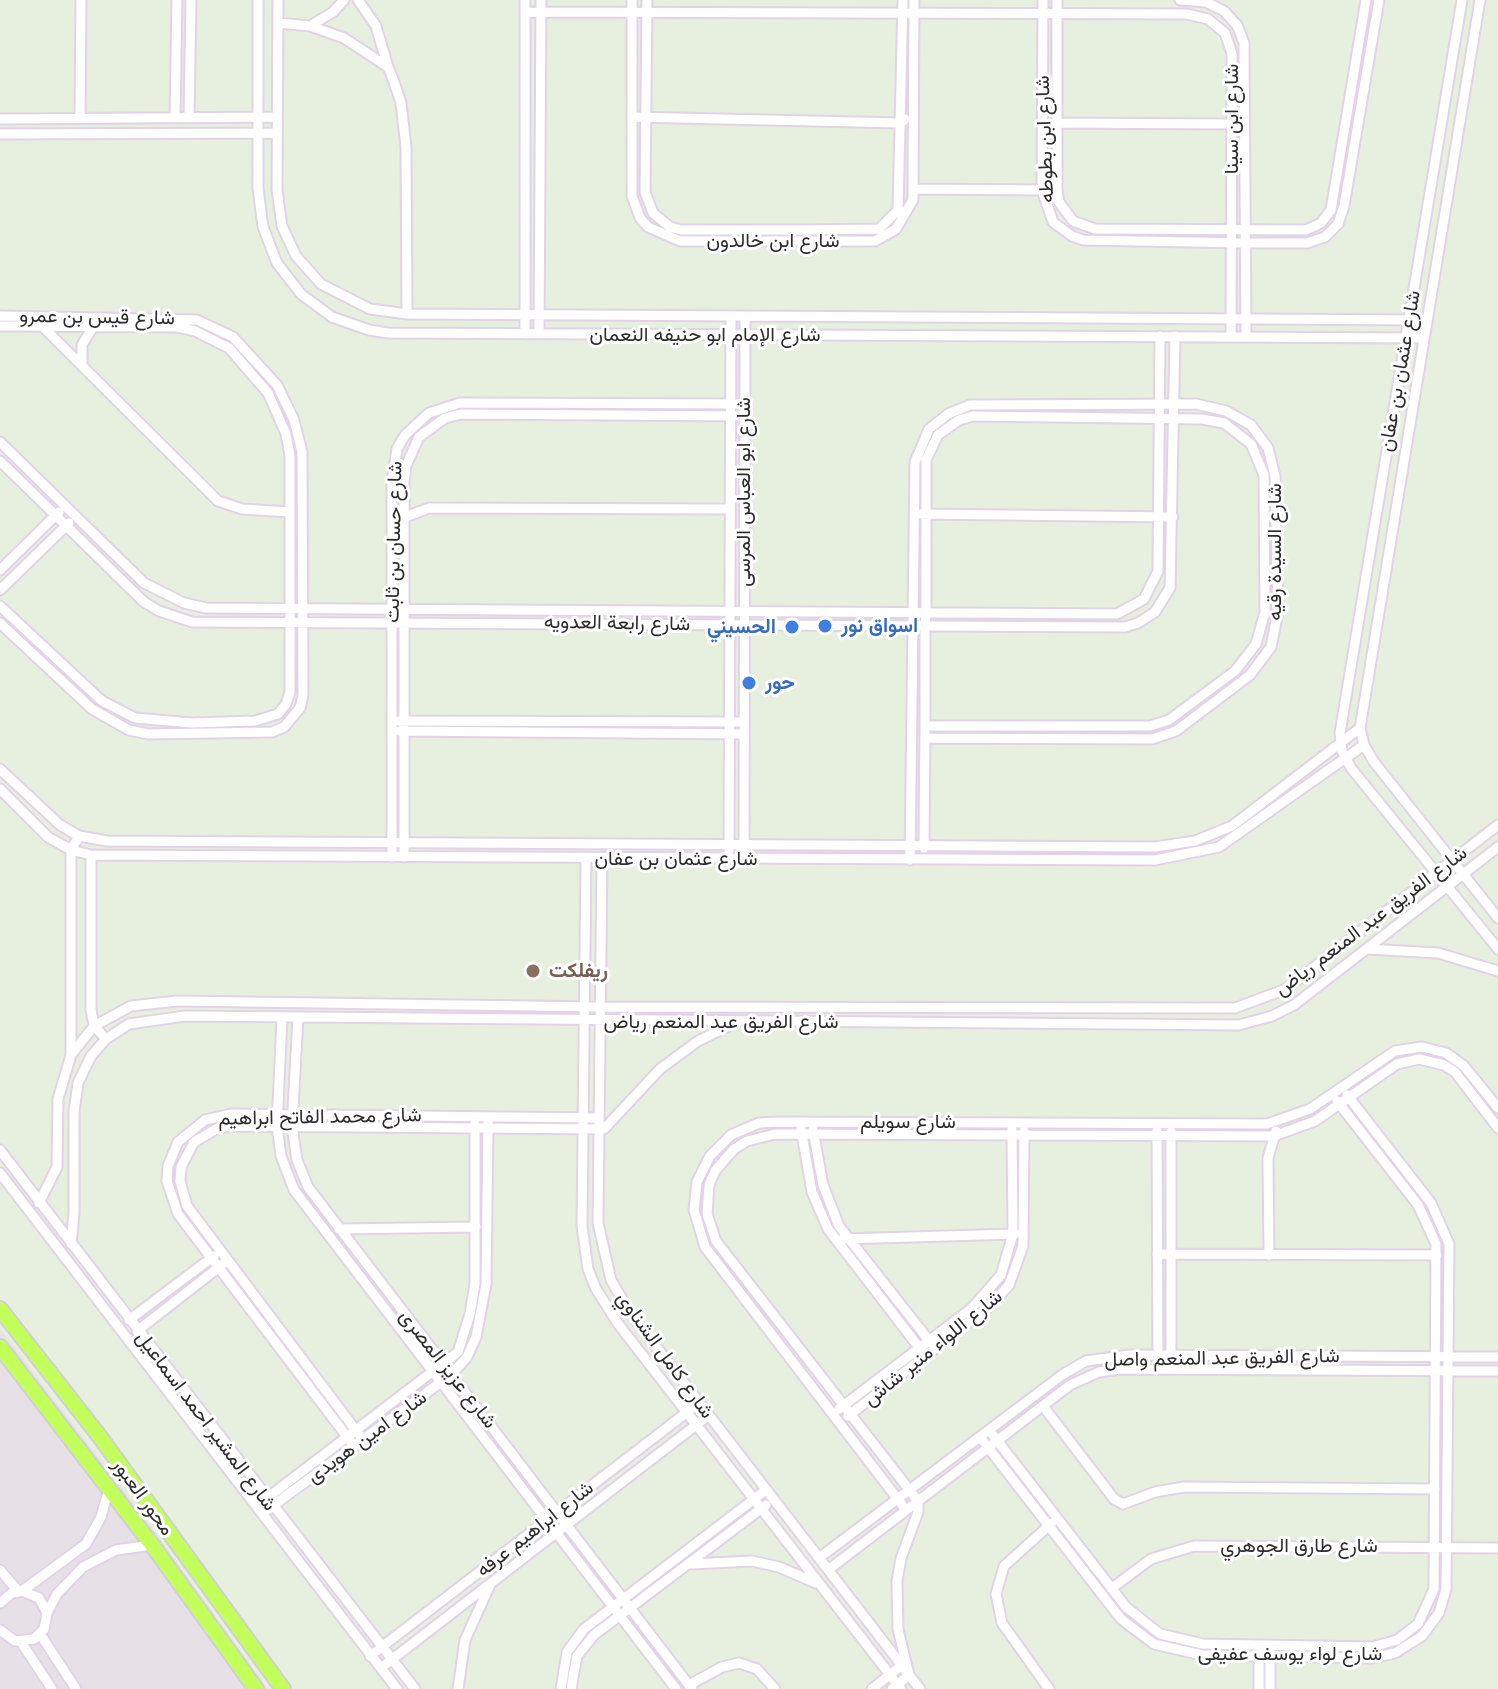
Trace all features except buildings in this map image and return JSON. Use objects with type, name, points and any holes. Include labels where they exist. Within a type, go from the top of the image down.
[{"type":"highway","name":"محور العبور","points":[[0,1309],[100,1437],[283,1689]]},
{"type":"highway","name":"محور العبور","points":[[0,1347],[152,1545],[256,1689]]},
{"type":"street","points":[[80,118],[81,0]]},
{"type":"street","points":[[175,117],[177,0]]},
{"type":"street","points":[[189,117],[191,0]]},
{"type":"street","name":"شارع الإمام ابو حنيفه النعمان","points":[[258,0],[258,188],[263,227],[277,263],[316,306],[350,325],[388,333],[1424,338]]},
{"type":"street","name":"شارع الإمام ابو حنيفه النعمان","points":[[278,0],[279,208],[296,256],[336,295],[370,309],[407,314],[1427,320]]},
{"type":"street","points":[[310,26],[333,12],[344,0]]},
{"type":"street","points":[[358,0],[376,26],[401,103],[406,147],[407,314]]},
{"type":"street","points":[[525,0],[525,334]]},
{"type":"street","points":[[539,334],[541,0]]},
{"type":"street","name":"شارع ابن خالدون","points":[[632,0],[632,196],[635,208],[648,227],[680,241],[733,235],[871,230],[886,225],[898,210],[900,201],[903,0]]},
{"type":"street","name":"شارع ابن خالدون","points":[[647,6],[645,192],[653,213],[660,221],[681,230],[733,235],[884,238],[910,211],[914,189],[914,0]]},
{"type":"street","name":"شارع ابن بطوطه","points":[[1043,0],[1042,190],[1053,222],[1062,231],[1083,240],[1246,243],[1307,243],[1325,237],[1338,224],[1344,206],[1379,0]]},
{"type":"street","name":"شارع ابن بطوطه","points":[[1057,0],[1057,190],[1059,202],[1073,221],[1095,229],[1231,230],[1306,230],[1321,223],[1331,210],[1366,0]]},
{"type":"street","name":"شارع ابن سينا","points":[[1180,0],[1215,6],[1237,25],[1245,53],[1246,336]]},
{"type":"street","name":"شارع عثمان بن عفان","points":[[1345,758],[1340,743],[1462,0]]},
{"type":"street","name":"شارع عثمان بن عفان","points":[[0,789],[48,837],[71,850],[91,855],[1155,860],[1198,854],[1238,836],[1364,745],[1360,728],[1480,0]]},
{"type":"street","name":"شارع ابن سينا","points":[[525,12],[632,12],[647,6],[903,13],[1187,14],[1208,19],[1230,43],[1231,336]]},
{"type":"street","points":[[278,23],[310,26],[344,38],[388,67]]},
{"type":"street","points":[[632,121],[641,116],[646,120],[901,123],[914,128]]},
{"type":"street","points":[[0,119],[277,117]]},
{"type":"street","points":[[901,123],[914,117]]},
{"type":"street","points":[[1043,123],[1246,124]]},
{"type":"street","points":[[0,134],[277,133]]},
{"type":"street","points":[[914,189],[1042,190]]},
{"type":"street","name":"شارع قيس بن عمرو","points":[[0,316],[187,319],[216,327],[248,351],[277,385],[299,436],[303,469],[303,695],[294,718],[284,727],[259,733],[138,732],[112,722],[92,709],[0,623]]},
{"type":"street","name":"شارع ابو العباس المرسى","points":[[729,859],[731,317]]},
{"type":"street","name":"شارع ابو العباس المرسى","points":[[744,859],[745,317]]},
{"type":"street","name":"شارع قيس بن عمرو","points":[[0,326],[177,327],[213,338],[236,354],[268,393],[286,434],[290,512],[290,692],[278,714],[255,721],[154,721],[135,718],[102,701],[0,606]]},
{"type":"street","points":[[43,326],[218,501],[242,509],[290,512]]},
{"type":"street","points":[[82,366],[82,345],[93,327]]},
{"type":"street","name":"شارع رابعة العدويه","points":[[0,442],[144,583],[163,595],[206,608],[1101,615],[1131,608],[1144,599],[1158,571],[1160,336]]},
{"type":"street","name":"شارع رابعة العدويه","points":[[0,461],[144,602],[159,611],[192,622],[1110,628],[1138,623],[1161,605],[1170,588],[1175,336]]},
{"type":"street","name":"شارع حسان بن ثابت","points":[[392,857],[392,496],[397,449],[410,429],[429,413],[460,403],[529,409],[744,416]]},
{"type":"street","name":"شارع حسان بن ثابت","points":[[404,857],[404,496],[406,466],[411,451],[431,426],[461,414],[529,409],[745,404]]},
{"type":"street","name":"شارع السيدة رقيه","points":[[910,860],[914,514],[917,450],[929,429],[959,408],[1174,404],[1226,411],[1251,425],[1268,448],[1273,462],[1278,612],[1271,647],[1250,675],[1176,731],[1140,740],[925,738]]},
{"type":"street","name":"شارع السيدة رقيه","points":[[924,859],[926,460],[930,447],[947,426],[973,416],[1213,420],[1243,435],[1261,464],[1265,510],[1265,612],[1256,644],[1235,671],[1169,720],[1140,727],[925,726]]},
{"type":"street","points":[[392,496],[404,496],[429,508]]},
{"type":"street","points":[[0,570],[65,507]]},
{"type":"street","points":[[392,518],[404,518],[429,508],[730,509]]},
{"type":"street","points":[[1265,510],[1276,510]]},
{"type":"street","points":[[914,514],[1173,517]]},
{"type":"street","points":[[0,590],[75,517]]},
{"type":"street","points":[[392,726],[744,722]]},
{"type":"street","points":[[404,726],[744,734]]},
{"type":"street","name":"شارع عثمان بن عفان","points":[[0,769],[49,817],[79,836],[107,841],[1155,847],[1195,841],[1232,826],[1360,728]]},
{"type":"street","points":[[1364,745],[1498,918]]},
{"type":"street","points":[[1345,758],[1498,949]]},
{"type":"street","name":"شارع الفريق عبد المنعم رياض","points":[[39,1203],[57,1167],[62,1079],[71,1055],[94,1026],[131,1006],[153,1002],[584,1007],[1235,1008],[1286,989],[1498,825]]},
{"type":"street","points":[[71,1055],[71,850],[79,836]]},
{"type":"street","name":"شارع الفريق عبد المنعم رياض","points":[[71,1244],[74,1112],[78,1083],[91,1056],[106,1039],[129,1024],[164,1017],[1239,1025],[1272,1016],[1294,1005],[1498,847]]},
{"type":"street","points":[[91,855],[91,1010],[94,1026],[106,1039]]},
{"type":"street","name":"شارع كامل الشناوي","points":[[586,858],[582,1226],[588,1269],[607,1307],[897,1688]]},
{"type":"street","name":"شارع كامل الشناوي","points":[[602,858],[598,1223],[611,1280],[631,1314],[920,1689]]},
{"type":"street","points":[[1366,949],[1438,953],[1498,971]]},
{"type":"street","name":"شارع عزيز المصرى","points":[[282,1018],[277,1126],[284,1168],[300,1200],[676,1689]]},
{"type":"street","name":"شارع عزيز المصرى","points":[[298,1018],[292,1126],[301,1174],[339,1229],[691,1687]]},
{"type":"street","points":[[599,1129],[612,1125],[642,1086],[678,1054],[740,1021]]},
{"type":"street","name":"شارع سويلم","points":[[906,1510],[714,1261],[696,1223],[697,1182],[720,1144],[759,1123],[1281,1122],[1310,1109],[1395,1051],[1422,1047],[1446,1053],[1464,1066],[1498,1108]]},
{"type":"street","name":"شارع سويلم","points":[[918,1501],[724,1253],[707,1214],[709,1185],[715,1171],[734,1149],[761,1136],[802,1134],[1274,1136],[1302,1128],[1397,1064],[1431,1060],[1455,1072],[1498,1128]]},
{"type":"street","points":[[62,1079],[70,1084],[78,1083]]},
{"type":"street","points":[[1336,1090],[1344,1100]]},
{"type":"street","name":"شارع لواء يوسف عفيفى","points":[[989,1430],[1136,1618],[1160,1634],[1189,1643],[1372,1647],[1397,1640],[1418,1624],[1431,1602],[1435,1547],[1437,1255],[1433,1233],[1418,1205],[1344,1100]]},
{"type":"street","name":"شارع لواء يوسف عفيفى","points":[[980,1437],[1121,1619],[1140,1636],[1186,1654],[1259,1656],[1372,1658],[1395,1653],[1414,1643],[1434,1622],[1444,1602],[1450,1255],[1446,1233],[1431,1203],[1344,1100]]},
{"type":"street","name":"شارع محمد الفاتح ابراهيم","points":[[328,1402],[182,1222],[170,1197],[168,1166],[172,1151],[184,1134],[205,1120],[232,1114],[599,1118]]},
{"type":"street","name":"شارع امين هويدى","points":[[258,1511],[355,1438],[400,1397],[445,1365],[461,1347],[470,1314],[476,1227],[475,1117]]},
{"type":"street","name":"شارع امين هويدى","points":[[355,1438],[407,1407],[452,1374],[463,1363],[476,1337],[485,1297],[488,1117]]},
{"type":"street","points":[[800,1122],[816,1205],[835,1241],[923,1352]]},
{"type":"street","points":[[812,1122],[827,1199],[847,1238],[932,1345]]},
{"type":"street","points":[[1269,1255],[1268,1158],[1281,1122]]},
{"type":"street","name":"شارع اللواء منير شاش","points":[[1012,1123],[1018,1234]]},
{"type":"street","name":"شارع اللواء منير شاش","points":[[839,1423],[923,1352],[1000,1296],[1016,1273],[1024,1123]]},
{"type":"street","points":[[1157,1124],[1158,1369]]},
{"type":"street","points":[[1171,1124],[1171,1369]]},
{"type":"street","name":"شارع محمد الفاتح ابراهيم","points":[[355,1438],[183,1195],[180,1181],[186,1154],[205,1134],[218,1128],[599,1129]]},
{"type":"street","name":"شارع المشير احمد اسماعيل","points":[[0,1150],[390,1661],[415,1689]]},
{"type":"street","name":"شارع المشير احمد اسماعيل","points":[[0,1173],[397,1689]]},
{"type":"street","points":[[339,1229],[476,1227]]},
{"type":"street","points":[[835,1241],[847,1238],[1018,1234]]},
{"type":"street","points":[[129,1320],[220,1251]]},
{"type":"street","points":[[1157,1254],[1437,1255]]},
{"type":"street","points":[[137,1331],[227,1261]]},
{"type":"street","points":[[168,1291],[175,1301]]},
{"type":"street","name":"شارع اللواء منير شاش","points":[[832,1414],[923,1352]]},
{"type":"street","name":"شارع الفريق عبد المنعم واصل","points":[[819,1558],[1062,1375],[1086,1361],[1115,1355],[1498,1357]]},
{"type":"street","name":"شارع الفريق عبد المنعم واصل","points":[[828,1570],[1070,1385],[1099,1372],[1158,1369],[1498,1371]]},
{"type":"street","points":[[400,1397],[407,1407]]},
{"type":"street","name":"شارع ابراهيم عرفه","points":[[370,1656],[699,1403]]},
{"type":"street","points":[[1043,1406],[1114,1499],[1123,1504],[1155,1492],[1184,1487],[1435,1489]]},
{"type":"street","name":"شارع ابراهيم عرفه","points":[[380,1668],[709,1415]]},
{"type":"street","points":[[0,1603],[65,1563],[86,1544],[101,1517],[109,1489]]},
{"type":"street","points":[[561,1689],[562,1666],[576,1638],[628,1603],[766,1490]]},
{"type":"street","points":[[628,1603],[688,1565],[774,1500]]},
{"type":"street","points":[[897,1688],[909,1675],[898,1629],[897,1581],[918,1501]]},
{"type":"street","points":[[1049,1689],[1002,1623],[996,1594],[1004,1566],[1057,1518]]},
{"type":"street","points":[[0,1630],[5,1640],[21,1642],[40,1634],[57,1594],[83,1567],[116,1550],[152,1545]]},
{"type":"street","name":"شارع طارق الجوهري","points":[[1112,1588],[1151,1559],[1194,1546],[1498,1548]]},
{"type":"street","points":[[688,1565],[752,1561],[779,1567],[821,1586]]},
{"type":"street","points":[[0,1570],[21,1592],[39,1598],[47,1613]]},
{"type":"street","points":[[458,1689],[465,1640],[492,1582]]},
{"type":"street","points":[[571,1689],[573,1669],[585,1645],[617,1611]]},
{"type":"street","points":[[40,1634],[76,1689]]},
{"type":"street","points":[[21,1642],[52,1689]]},
{"type":"street","points":[[1259,1645],[1259,1689]]},
{"type":"street","points":[[1270,1645],[1270,1689]]},
{"type":"street","points":[[691,1687],[722,1667],[739,1663],[757,1669],[775,1689]]},
{"type":"street","points":[[872,1689],[902,1665]]},
{"type":"shaded area","points":[[0,1329],[147,1521],[268,1689],[0,1689]]},
{"type":"place","name":"اسواق نور","points":[[825,626]]},
{"type":"place","name":"الحسيني","points":[[792,627]]},
{"type":"place","name":"حور","points":[[749,683]]},
{"type":"place","name":"ريفلكت","points":[[533,971]]}]
